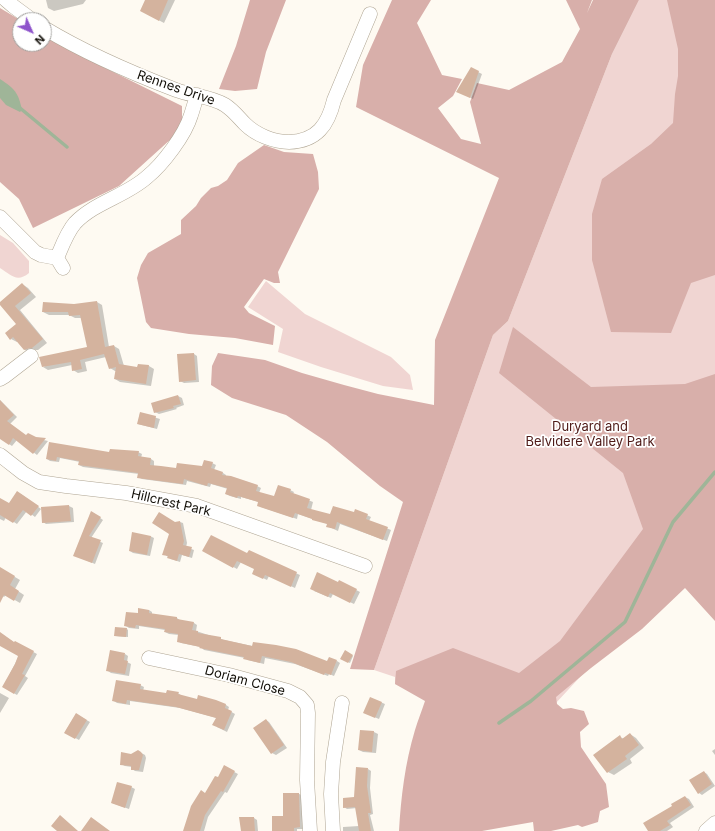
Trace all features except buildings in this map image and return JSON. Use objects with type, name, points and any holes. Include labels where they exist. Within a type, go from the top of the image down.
[{"type":"street","points":[[6,0],[21,12]]},
{"type":"street","name":"Rennes Drive","points":[[52,33],[75,46],[130,72],[182,92],[217,101],[226,106],[245,125],[261,136],[285,142],[300,140],[317,133],[330,115],[334,100],[370,14]]},
{"type":"street","points":[[0,217],[35,252],[60,263],[64,240],[76,222],[89,211],[133,188],[160,164],[181,137],[186,128],[197,95]]},
{"type":"street","points":[[0,379],[31,356]]},
{"type":"street","name":"Hillcrest Park","points":[[0,455],[23,473],[39,482],[126,493],[197,506],[365,566]]},
{"type":"street","name":"Doriam Close","points":[[150,658],[229,675],[288,691],[300,697],[307,705],[308,713],[307,780],[310,831]]},
{"type":"street","points":[[333,831],[331,794],[332,768],[342,703]]},
{"type":"street","points":[[706,831],[715,823]]},
{"type":"green space","points":[[250,0],[286,0],[266,52],[257,89],[235,91],[219,89],[236,46]]},
{"type":"green space","points":[[392,0],[431,0],[417,23],[442,75],[462,79],[453,96],[438,108],[461,139],[481,144],[470,102],[477,83],[509,90],[562,62],[580,29],[566,0],[592,0],[587,13],[593,0],[639,0],[612,54],[508,321],[493,335],[374,670],[350,669],[403,502],[380,486],[327,442],[286,415],[232,398],[211,385],[212,366],[218,353],[265,360],[302,373],[344,385],[378,394],[434,405],[435,340],[499,178],[356,107],[363,65]]},
{"type":"green space","name":"Duryard and Belvidere Valley Park","points":[[639,0],[715,0],[715,487],[630,623],[518,744],[395,684],[395,677],[374,670],[493,335],[508,321],[612,54]]},
{"type":"green space","points":[[667,0],[715,0],[715,275],[691,283],[671,333],[611,332],[592,260],[592,214],[602,179],[651,144],[673,123],[678,76],[678,49]]},
{"type":"green space","points":[[0,8],[12,15],[12,52],[52,52],[52,40],[79,55],[182,106],[182,129],[119,186],[33,228],[19,199],[0,182]]},
{"type":"green space","points":[[264,145],[284,152],[313,154],[318,172],[319,189],[278,272],[280,283],[274,283],[264,279],[244,307],[249,313],[275,326],[273,345],[235,338],[189,334],[151,328],[146,322],[137,278],[141,265],[148,253],[181,234],[181,220],[196,206],[201,198],[211,188],[218,186],[227,180],[238,163]]},
{"type":"green space","points":[[0,235],[13,243],[29,261],[29,273],[25,276],[17,278],[0,268]]},
{"type":"green space","points":[[266,281],[305,314],[391,357],[410,375],[413,390],[383,386],[278,352],[283,329],[248,307]]},
{"type":"green space","points":[[513,327],[591,387],[685,384],[715,374],[715,621],[685,588],[642,629],[556,697],[557,704],[563,709],[571,708],[584,711],[589,724],[580,732],[581,747],[606,784],[609,807],[600,811],[598,822],[582,827],[578,825],[551,831],[534,831],[533,822],[482,831],[399,831],[406,767],[415,730],[425,701],[395,684],[396,671],[453,648],[519,673],[560,641],[643,529],[623,473],[499,373]]},
{"type":"shaded area","points":[[0,79],[12,88],[17,95],[22,110],[20,112],[6,105],[0,98]]},
{"type":"waterway","points":[[20,108],[67,147]]},
{"type":"waterway","points":[[499,723],[531,701],[625,622],[673,522],[715,472]]}]
